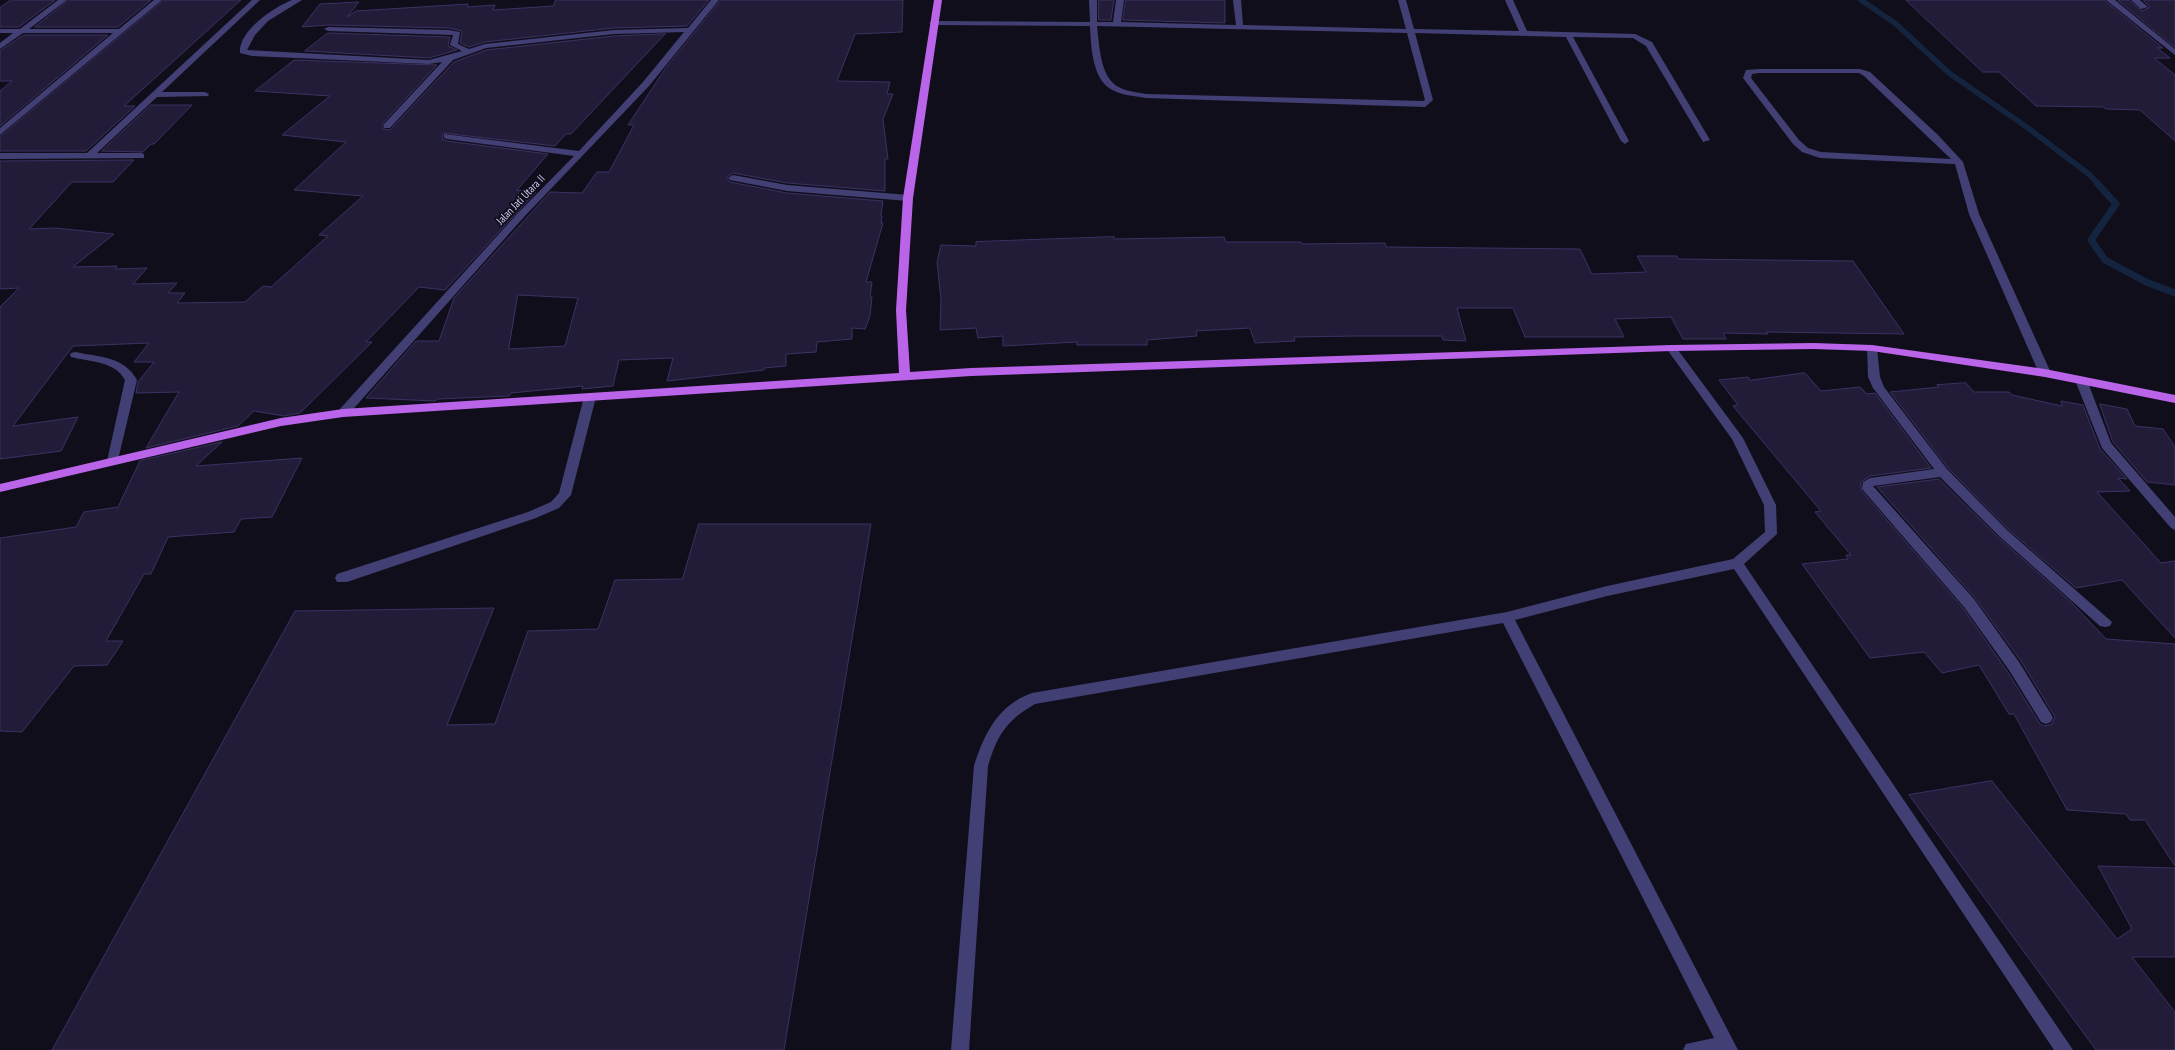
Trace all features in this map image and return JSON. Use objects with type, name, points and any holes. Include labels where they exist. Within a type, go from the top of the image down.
[{"type":"main road","points":[[905,377],[901,310],[908,198],[938,0]]},
{"type":"main road","points":[[0,488],[281,422],[343,413],[1000,371],[1671,348],[1814,346],[1872,348],[2045,373],[2175,399]]},
{"type":"street","points":[[0,47],[63,0]]},
{"type":"street","points":[[0,132],[158,0]]},
{"type":"street","points":[[89,156],[256,0]]},
{"type":"street","points":[[298,0],[283,6],[257,27],[243,51],[252,54],[429,62],[450,58],[485,46],[614,32],[691,30]]},
{"type":"street","name":"Jalan Jati Utara II","points":[[343,413],[520,216],[646,84],[715,0]]},
{"type":"street","points":[[1093,0],[1092,24],[1102,70],[1108,83],[1132,93],[1146,96],[1425,104],[1429,100],[1402,0]]},
{"type":"street","points":[[1117,24],[1120,0]]},
{"type":"street","points":[[1237,0],[1240,28]]},
{"type":"street","points":[[1509,0],[1524,33]]},
{"type":"street","points":[[2110,0],[2175,53]]},
{"type":"street","points":[[2136,0],[2144,7]]},
{"type":"street","points":[[933,23],[1117,24],[1635,36],[1649,44],[1706,140]]},
{"type":"street","points":[[328,29],[449,32],[457,34],[454,45],[467,51]]},
{"type":"street","points":[[0,31],[120,31]]},
{"type":"street","points":[[1568,34],[1625,141]]},
{"type":"street","points":[[387,126],[450,58]]},
{"type":"street","points":[[1959,162],[1820,156],[1805,150],[1796,142],[1746,78],[1749,72],[1758,71],[1860,71],[1867,74],[1935,137],[1959,162],[1974,214],[2045,373]]},
{"type":"street","points":[[154,95],[205,94]]},
{"type":"street","points":[[447,136],[581,154]]},
{"type":"street","points":[[0,156],[141,156]]},
{"type":"street","points":[[733,178],[787,188],[908,198]]},
{"type":"street","points":[[960,1050],[981,766],[990,736],[1010,711],[1032,699],[1507,618],[1607,591],[1737,563],[1771,534],[1770,505],[1736,438],[1671,348]]},
{"type":"street","points":[[1872,348],[1874,376],[1879,388],[1943,472],[2003,533],[2105,622]]},
{"type":"street","points":[[75,356],[119,365],[128,372],[131,380],[113,461]]},
{"type":"street","points":[[2081,380],[2106,446],[2175,525]]},
{"type":"street","points":[[342,578],[532,515],[555,505],[564,495],[590,397]]},
{"type":"street","points":[[1943,472],[1870,482],[1867,485],[1868,489],[1969,603],[2014,666],[2046,718]]},
{"type":"street","points":[[1737,563],[2064,1050]]},
{"type":"street","points":[[1507,618],[1728,1047],[1692,1050]]},
{"type":"building","points":[[11,0],[55,0],[19,27],[0,27],[0,8]]},
{"type":"building","points":[[69,0],[151,0],[118,27],[35,27]]},
{"type":"building","points":[[164,0],[241,0],[124,106],[135,106],[86,151],[0,151],[0,137]]},
{"type":"building","points":[[556,0],[709,0],[687,26],[614,28],[485,42],[469,47],[460,43],[462,31],[449,28],[328,25],[302,27],[320,4],[359,2],[347,17],[356,11],[468,4],[467,7],[495,5],[493,10],[553,6]]},
{"type":"building","points":[[721,0],[903,0],[902,32],[855,34],[837,81],[890,82],[887,94],[893,94],[883,119],[888,159],[885,159],[885,191],[787,183],[733,173],[726,178],[730,182],[787,193],[883,201],[881,223],[883,223],[866,282],[872,282],[870,297],[872,297],[870,316],[865,329],[852,328],[852,339],[817,342],[816,352],[786,354],[786,366],[764,368],[764,370],[667,381],[673,358],[619,360],[613,386],[582,389],[583,386],[511,393],[509,396],[438,399],[435,401],[366,398],[416,341],[439,341],[454,298],[550,192],[582,193],[597,172],[609,172],[634,125],[628,125],[665,69]],"holes":[[[518,295],[578,298],[565,346],[509,349]]]},
{"type":"building","points":[[1099,0],[1114,0],[1111,20],[1099,20]]},
{"type":"building","points":[[1126,0],[1225,0],[1225,23],[1123,20]]},
{"type":"building","points":[[1906,0],[2104,0],[2163,48],[2157,48],[2170,58],[2154,58],[2175,75],[2175,141],[2140,110],[2106,109],[2103,107],[2036,106],[1999,72],[1983,72]]},
{"type":"building","points":[[2118,0],[2129,0],[2142,11],[2150,7],[2143,0],[2175,0],[2175,47]]},
{"type":"building","points":[[328,33],[450,37],[448,46],[457,50],[429,58],[305,51]]},
{"type":"building","points":[[665,34],[571,134],[566,134],[555,146],[443,133],[442,139],[447,141],[548,154],[517,190],[536,192],[445,290],[419,287],[366,342],[372,342],[300,413],[284,416],[254,411],[238,426],[146,448],[179,392],[136,393],[138,382],[154,362],[134,362],[149,343],[73,346],[13,426],[78,417],[61,451],[0,459],[0,307],[19,288],[0,289],[0,161],[134,160],[113,182],[72,182],[29,229],[55,228],[114,234],[73,267],[117,266],[115,269],[147,268],[133,284],[177,283],[168,293],[185,293],[177,303],[245,302],[263,286],[271,287],[328,236],[319,235],[363,196],[294,190],[346,142],[282,135],[330,96],[255,91],[294,60],[437,65],[383,123],[383,129],[390,130],[454,62],[486,50],[614,36]]},
{"type":"building","points":[[24,35],[108,35],[0,126],[0,91],[12,81],[0,81],[0,51]]},
{"type":"building","points":[[151,105],[192,105],[154,144],[151,144],[143,152],[102,151]]},
{"type":"building","points":[[1114,237],[1114,239],[1224,237],[1226,242],[1301,242],[1302,244],[1385,243],[1386,247],[1580,249],[1592,274],[1646,272],[1637,256],[1677,256],[1678,259],[1853,261],[1904,334],[1766,332],[1768,334],[1723,333],[1726,339],[1683,339],[1671,317],[1615,319],[1624,337],[1525,337],[1513,308],[1457,308],[1466,341],[1443,340],[1442,336],[1356,336],[1294,337],[1295,341],[1255,343],[1250,328],[1196,331],[1197,336],[1147,340],[1147,345],[1077,345],[1077,342],[1003,346],[1003,336],[978,338],[976,328],[940,330],[941,300],[937,262],[941,245],[976,246],[976,242]]},
{"type":"building","points":[[1805,373],[1821,391],[1860,387],[1867,394],[1875,393],[1931,468],[1870,476],[1861,482],[1861,490],[1963,608],[2007,671],[2040,724],[2045,726],[2052,724],[2055,717],[2021,661],[1975,598],[1877,487],[1939,479],[1998,537],[2072,603],[2106,639],[2175,644],[2175,866],[2145,820],[2130,820],[2126,814],[2067,810],[2014,714],[2009,714],[1979,665],[1942,673],[1924,652],[1870,658],[1802,564],[1848,559],[1846,555],[1851,555],[1815,512],[1821,511],[1733,406],[1738,405],[1719,380],[1748,377],[1750,380]]},
{"type":"building","points":[[1966,383],[1974,392],[2009,392],[2012,395],[2062,406],[2061,401],[2083,405],[2100,449],[2127,479],[2118,478],[2130,491],[2097,492],[2161,563],[2175,561],[2175,638],[2122,580],[2076,588],[2008,529],[1948,468],[1890,392]]},
{"type":"building","points":[[2100,404],[2127,409],[2135,426],[2163,429],[2175,447],[2175,485],[2147,482],[2113,442]]},
{"type":"building","points":[[222,442],[196,466],[302,458],[272,517],[241,519],[234,532],[168,537],[151,574],[144,574],[106,641],[123,641],[107,665],[74,666],[22,732],[0,731],[0,538],[76,527],[84,512],[118,507],[140,461]]},
{"type":"building","points":[[699,524],[871,524],[784,1050],[52,1050],[295,611],[494,608],[447,725],[495,724],[528,631],[598,629],[615,580],[682,579]]},
{"type":"building","points":[[1992,781],[2117,939],[2132,929],[2098,866],[2175,868],[2175,957],[2132,957],[2175,1012],[2175,1050],[2096,1050],[1909,795]]},
{"type":"waterway","points":[[1861,0],[1896,24],[1949,73],[2028,128],[2090,175],[2098,184]]},
{"type":"waterway","points":[[2097,183],[2116,204],[2091,240],[2105,260],[2146,282],[2175,293]]}]
